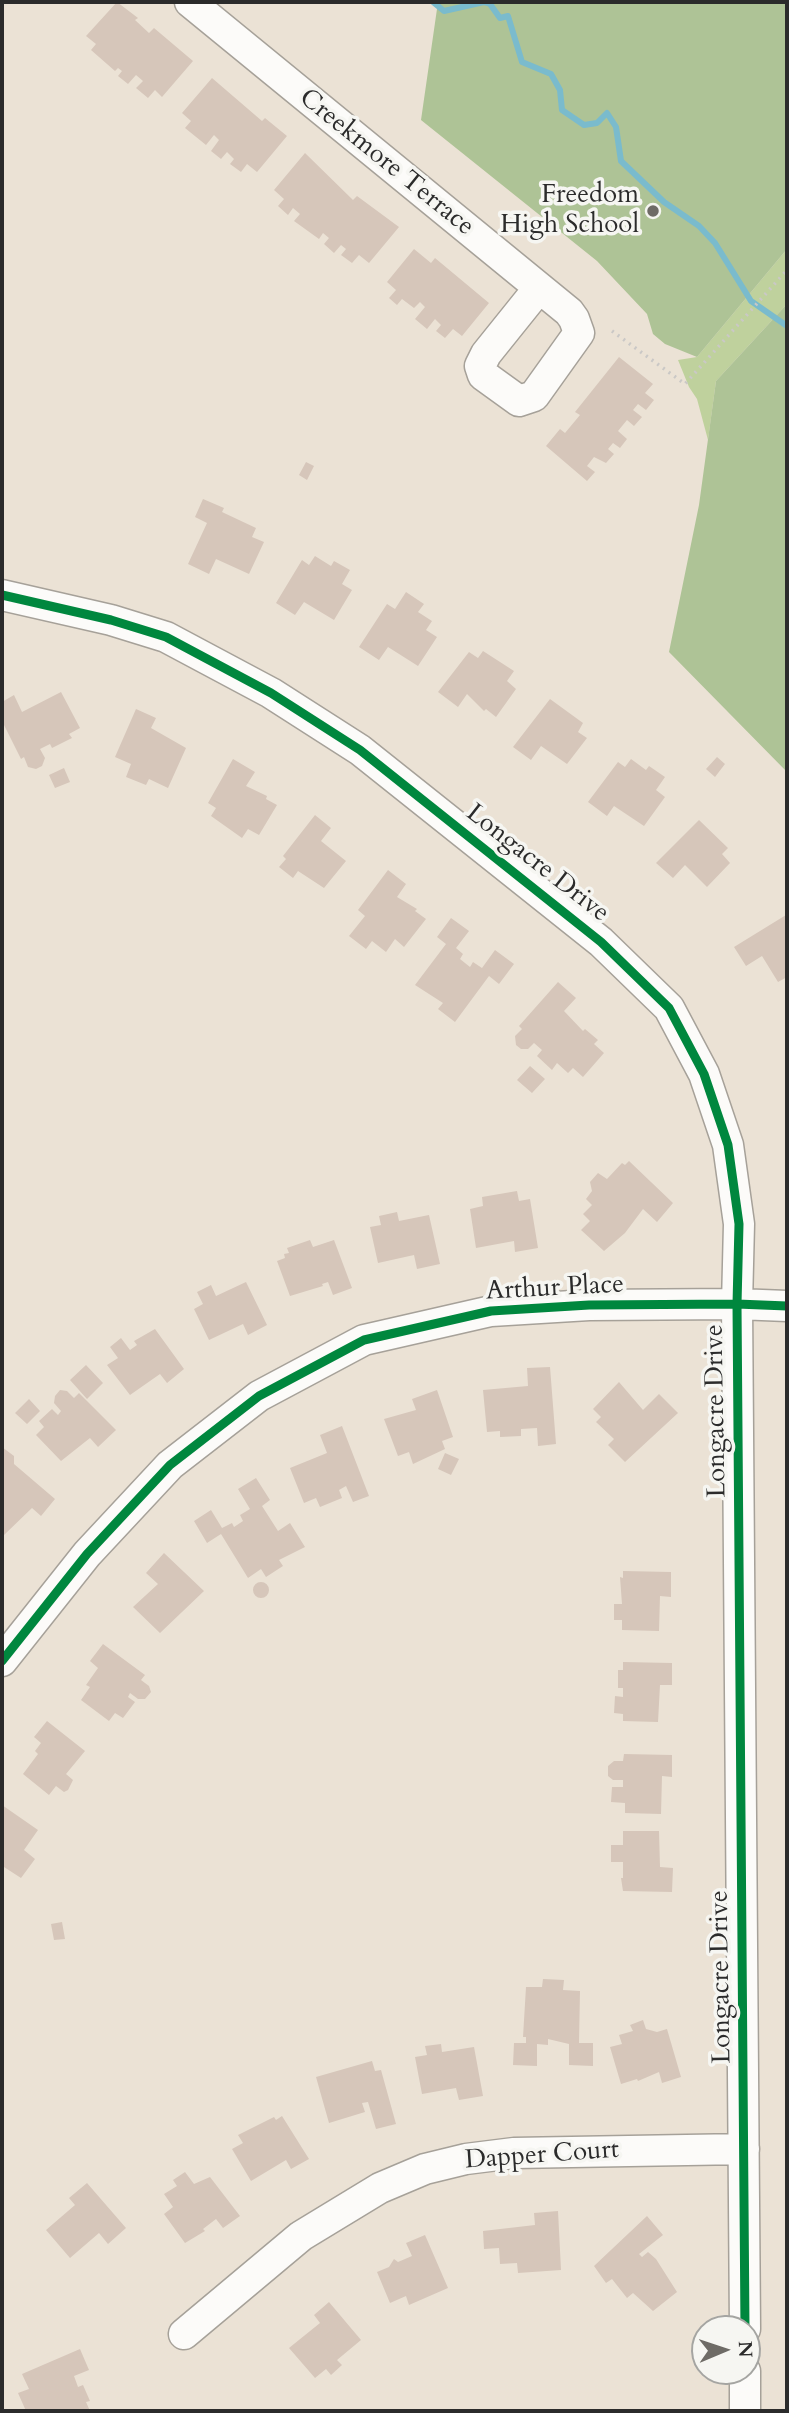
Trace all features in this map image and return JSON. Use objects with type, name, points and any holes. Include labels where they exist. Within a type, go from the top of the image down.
[{"type":"street","name":"Creekmore Terrace","points":[[190,2],[539,288],[575,318],[579,333],[534,396],[519,401],[483,375],[480,366],[539,288]]},
{"type":"street","name":"Longacre Drive","points":[[2,595],[111,620],[166,637],[271,692],[360,750],[601,942],[668,1008],[704,1074],[728,1145],[739,1224],[737,1304],[745,2315]]},
{"type":"street","name":"Arthur Place","points":[[2,1661],[87,1554],[170,1465],[259,1396],[364,1340],[491,1311],[589,1305],[737,1304],[787,1307]]},
{"type":"street","name":"Dapper Court","points":[[184,2334],[301,2236],[380,2188],[425,2169],[466,2158],[514,2153],[744,2148]]},
{"type":"street","points":[[745,2385],[746,2411]]},
{"type":"path","points":[[612,331],[685,384],[787,270]]},
{"type":"green space","name":"Freedom High School","points":[[438,2],[787,2],[787,249],[697,357],[665,344],[653,334],[647,314],[597,261],[421,120]]},
{"type":"green space","points":[[787,249],[787,304],[716,381],[708,440],[697,399],[678,360],[697,357]]},
{"type":"green space","points":[[787,304],[787,772],[669,652],[699,505],[716,381]]},
{"type":"building","points":[[117,2],[138,18],[135,20],[149,33],[154,28],[193,61],[162,97],[155,90],[148,98],[136,88],[143,81],[136,75],[128,84],[118,76],[122,71],[118,68],[115,71],[91,50],[96,44],[86,36]]},
{"type":"building","points":[[212,78],[262,121],[265,118],[287,136],[257,172],[247,164],[241,172],[230,164],[234,159],[227,152],[221,159],[211,151],[219,140],[214,135],[206,145],[185,128],[191,121],[182,113]]},
{"type":"building","points":[[305,153],[353,200],[357,196],[399,227],[369,263],[359,255],[352,263],[341,255],[346,249],[341,245],[334,253],[324,244],[329,238],[323,233],[319,239],[294,221],[300,214],[293,208],[288,215],[278,206],[284,199],[274,190]]},
{"type":"building","points":[[414,249],[431,263],[435,258],[489,303],[462,336],[453,329],[445,338],[436,331],[441,325],[435,319],[427,329],[415,319],[425,307],[420,302],[414,308],[402,299],[397,305],[389,298],[396,290],[387,282]]},
{"type":"building","points":[[619,357],[653,384],[645,393],[654,400],[646,410],[638,404],[633,410],[642,417],[634,426],[627,420],[618,431],[627,439],[620,448],[613,443],[608,449],[614,454],[606,463],[594,457],[587,466],[595,472],[587,481],[546,446],[560,429],[565,433],[580,415],[575,412]]},
{"type":"building","points":[[306,462],[314,466],[307,480],[299,475]]},
{"type":"building","points":[[203,499],[224,508],[222,512],[256,528],[252,537],[264,542],[249,574],[216,559],[209,574],[188,564],[207,523],[195,517]]},
{"type":"building","points":[[315,556],[331,566],[334,561],[350,570],[342,584],[352,590],[334,620],[304,602],[295,615],[276,603],[302,560],[309,565]]},
{"type":"building","points":[[406,592],[424,604],[418,612],[432,621],[426,630],[437,637],[418,666],[388,647],[379,660],[359,647],[387,604],[395,609]]},
{"type":"building","points":[[483,651],[514,671],[507,681],[516,689],[496,717],[486,709],[484,711],[467,694],[458,707],[438,692],[469,652],[478,658]]},
{"type":"building","points":[[61,692],[80,728],[69,734],[72,738],[52,748],[50,744],[40,749],[45,758],[42,766],[36,769],[28,767],[24,757],[21,759],[2,721],[2,702],[14,695],[22,712]]},
{"type":"building","points":[[550,699],[583,723],[578,732],[587,738],[567,764],[541,746],[531,760],[513,747]]},
{"type":"building","points":[[136,709],[156,718],[151,728],[186,748],[168,788],[149,779],[146,785],[126,777],[131,764],[115,757]]},
{"type":"building","points":[[717,757],[725,764],[715,777],[706,769]]},
{"type":"building","points":[[233,759],[255,772],[246,786],[267,796],[266,799],[277,805],[259,835],[248,829],[242,838],[211,816],[216,808],[208,803]]},
{"type":"building","points":[[631,759],[646,770],[649,766],[665,777],[656,790],[665,797],[644,826],[614,806],[607,816],[588,802],[618,762],[625,767]]},
{"type":"building","points":[[64,768],[70,782],[55,788],[49,775]]},
{"type":"building","points":[[315,815],[331,828],[321,841],[346,861],[324,888],[298,871],[293,878],[279,867],[286,859],[283,856]]},
{"type":"building","points":[[699,820],[728,848],[722,854],[730,863],[707,887],[685,865],[673,878],[656,863]]},
{"type":"building","points":[[388,870],[406,884],[397,897],[417,909],[415,911],[426,919],[404,947],[395,939],[386,952],[372,941],[366,949],[349,936],[365,916],[358,910]]},
{"type":"building","points":[[786,915],[787,977],[778,982],[762,956],[746,966],[734,947]]},
{"type":"building","points":[[451,918],[469,931],[456,948],[463,954],[460,959],[470,967],[473,962],[482,968],[495,950],[514,964],[499,984],[489,976],[455,1022],[438,1009],[443,1003],[415,985],[446,944],[437,937]]},
{"type":"building","points":[[558,982],[576,998],[564,1011],[583,1031],[585,1029],[598,1040],[594,1044],[604,1053],[583,1077],[573,1068],[568,1073],[557,1063],[552,1070],[537,1056],[542,1050],[534,1043],[528,1049],[521,1049],[516,1045],[515,1036],[522,1029],[519,1026]]},
{"type":"building","points":[[530,1066],[545,1079],[532,1093],[517,1080]]},
{"type":"building","points":[[629,1161],[673,1203],[657,1222],[643,1209],[625,1233],[604,1251],[581,1230],[590,1221],[583,1214],[592,1205],[586,1199],[592,1191],[590,1182],[598,1173],[607,1179],[622,1163],[625,1165]]},
{"type":"building","points":[[517,1191],[519,1201],[530,1199],[538,1248],[515,1252],[514,1241],[476,1248],[470,1209],[483,1206],[482,1197]]},
{"type":"building","points":[[397,1212],[399,1221],[429,1215],[440,1264],[417,1269],[414,1255],[378,1263],[370,1227],[381,1225],[379,1216]]},
{"type":"building","points":[[310,1240],[313,1247],[334,1240],[352,1288],[333,1295],[328,1282],[290,1296],[277,1261],[289,1253],[287,1248]]},
{"type":"building","points":[[246,1282],[267,1325],[248,1335],[243,1324],[209,1340],[194,1309],[203,1304],[197,1292],[211,1285],[216,1296]]},
{"type":"building","points":[[155,1329],[184,1369],[167,1383],[160,1374],[130,1395],[107,1365],[118,1358],[110,1347],[121,1338],[130,1350],[137,1345],[134,1341]]},
{"type":"building","points":[[86,1365],[103,1383],[87,1399],[70,1380]]},
{"type":"building","points":[[550,1367],[556,1444],[538,1446],[537,1428],[521,1429],[521,1436],[500,1437],[500,1431],[487,1432],[483,1390],[528,1386],[527,1368]]},
{"type":"building","points":[[619,1382],[643,1410],[659,1394],[678,1413],[625,1462],[608,1445],[614,1439],[596,1422],[601,1417],[593,1409]]},
{"type":"building","points":[[60,1390],[67,1391],[74,1398],[79,1393],[116,1430],[98,1447],[90,1438],[61,1461],[36,1435],[44,1427],[39,1421],[52,1409],[58,1415],[61,1411],[54,1403]]},
{"type":"building","points":[[437,1390],[453,1437],[442,1441],[445,1449],[413,1464],[409,1452],[398,1456],[384,1419],[416,1410],[412,1399]]},
{"type":"building","points":[[29,1399],[40,1411],[27,1424],[15,1413]]},
{"type":"building","points":[[342,1426],[369,1496],[353,1502],[346,1486],[339,1490],[342,1498],[320,1507],[316,1498],[304,1503],[290,1468],[327,1453],[320,1435]]},
{"type":"building","points":[[2,1447],[14,1456],[14,1464],[55,1499],[41,1516],[32,1508],[4,1535]]},
{"type":"building","points":[[445,1453],[459,1459],[451,1475],[438,1469]]},
{"type":"building","points":[[256,1478],[270,1500],[262,1506],[278,1531],[290,1523],[305,1547],[279,1560],[283,1566],[266,1577],[261,1569],[248,1578],[221,1534],[207,1543],[194,1521],[211,1510],[222,1528],[232,1523],[234,1527],[243,1521],[240,1515],[250,1509],[238,1489]]},
{"type":"building","points":[[164,1553],[204,1591],[160,1633],[133,1607],[158,1584],[146,1573]]},
{"type":"building","points":[[623,1571],[671,1572],[671,1597],[660,1596],[659,1631],[622,1630],[622,1620],[614,1620],[614,1604],[622,1604],[620,1577],[623,1578]]},
{"type":"building","points":[[258,1582],[264,1582],[269,1590],[267,1596],[258,1598],[253,1593],[253,1587]]},
{"type":"building","points":[[103,1644],[145,1675],[141,1680],[149,1686],[151,1692],[145,1699],[138,1699],[130,1693],[128,1697],[135,1702],[123,1718],[115,1713],[109,1721],[81,1700],[90,1687],[86,1685],[98,1668],[90,1661]]},
{"type":"building","points":[[623,1662],[672,1663],[672,1685],[660,1685],[658,1722],[623,1721],[623,1714],[614,1713],[615,1696],[623,1697],[623,1688],[618,1688],[618,1670],[623,1670]]},
{"type":"building","points":[[47,1721],[85,1751],[66,1774],[73,1780],[68,1790],[64,1792],[56,1786],[49,1795],[23,1774],[38,1754],[35,1751],[41,1743],[34,1737]]},
{"type":"building","points":[[624,1754],[672,1755],[672,1777],[662,1776],[661,1814],[625,1813],[625,1803],[611,1802],[612,1787],[623,1787],[623,1780],[613,1780],[608,1776],[608,1766],[614,1761],[623,1761]]},
{"type":"building","points":[[2,1805],[38,1830],[24,1850],[35,1859],[21,1878],[4,1867],[2,1870]]},
{"type":"building","points":[[623,1831],[659,1831],[660,1867],[673,1868],[672,1892],[623,1891],[623,1862],[611,1862],[611,1845],[623,1845]]},
{"type":"building","points":[[62,1922],[65,1939],[54,1940],[51,1924]]},
{"type":"building","points":[[543,1979],[564,1980],[563,1990],[580,1991],[579,2043],[593,2043],[593,2066],[569,2065],[569,2044],[548,2039],[548,2045],[537,2044],[537,2066],[513,2065],[514,2043],[526,2043],[526,2037],[523,2037],[526,1987],[542,1987]]},
{"type":"building","points":[[643,2020],[646,2029],[657,2032],[667,2029],[681,2077],[662,2083],[659,2072],[638,2081],[637,2079],[621,2084],[610,2047],[622,2044],[619,2035],[633,2031],[630,2025]]},
{"type":"building","points":[[441,2044],[442,2052],[474,2047],[483,2096],[459,2100],[456,2088],[422,2094],[415,2057],[427,2055],[425,2046]]},
{"type":"building","points":[[372,2061],[375,2071],[381,2070],[396,2124],[376,2129],[368,2102],[362,2103],[365,2112],[329,2123],[316,2077]]},
{"type":"building","points":[[282,2116],[309,2159],[291,2169],[286,2160],[251,2181],[232,2149],[243,2143],[238,2135],[274,2117],[276,2120]]},
{"type":"building","points":[[185,2172],[194,2184],[210,2177],[240,2216],[223,2228],[216,2219],[203,2229],[205,2231],[185,2243],[164,2214],[173,2207],[164,2194],[177,2186],[173,2180]]},
{"type":"building","points":[[87,2183],[126,2228],[108,2244],[99,2233],[70,2258],[46,2230],[75,2205],[69,2198]]},
{"type":"building","points":[[558,2211],[561,2270],[518,2273],[517,2263],[500,2264],[499,2248],[484,2249],[483,2231],[535,2225],[534,2213]]},
{"type":"building","points":[[647,2216],[663,2235],[639,2254],[642,2257],[648,2252],[656,2259],[677,2292],[653,2311],[633,2293],[627,2298],[612,2279],[606,2283],[594,2266]]},
{"type":"building","points":[[425,2235],[448,2288],[409,2305],[406,2296],[390,2303],[377,2272],[389,2267],[394,2259],[398,2262],[412,2256],[406,2243]]},
{"type":"building","points":[[329,2302],[361,2340],[337,2360],[342,2365],[331,2375],[326,2369],[315,2378],[289,2348],[320,2323],[314,2315]]},
{"type":"building","points":[[80,2349],[89,2370],[74,2376],[78,2387],[83,2385],[90,2401],[86,2402],[90,2411],[26,2411],[18,2393],[29,2389],[22,2374]]},
{"type":"waterway","points":[[433,2],[444,11],[484,2],[490,4],[500,18],[508,16],[522,62],[551,74],[560,90],[562,110],[584,125],[597,123],[607,113],[616,127],[621,161],[664,202],[699,226],[715,243],[751,301],[787,326]]},
{"type":"cycle path","points":[[2,595],[111,620],[166,637],[271,693],[360,750],[601,942],[669,1008],[704,1074],[728,1145],[739,1224],[737,1304],[745,2315]]},
{"type":"cycle path","points":[[2,1661],[87,1554],[170,1465],[259,1396],[364,1340],[491,1311],[589,1305],[787,1306]]},
{"type":"place","name":"Freedom High School","points":[[653,211]]}]
